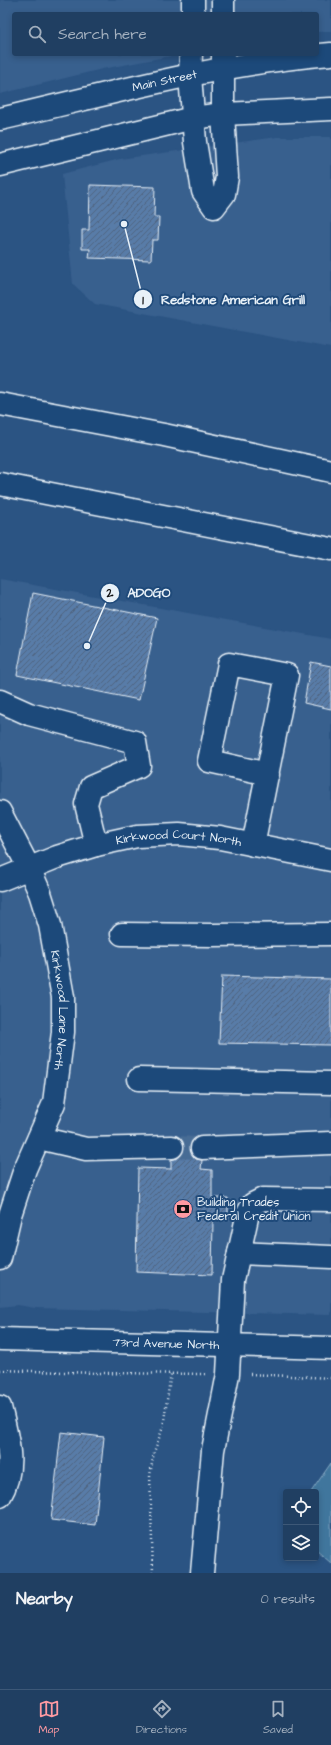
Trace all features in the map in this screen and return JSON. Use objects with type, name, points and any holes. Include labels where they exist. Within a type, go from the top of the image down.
[{"type":"main road","points":[[193,0],[193,12]]},
{"type":"main road","points":[[223,0],[223,12]]},
{"type":"main road","name":"Main Street","points":[[319,55],[331,54]]},
{"type":"main road","points":[[191,56],[190,75],[195,142],[203,191],[214,207],[224,194],[227,177],[223,114],[223,61]]},
{"type":"main road","name":"Main Street","points":[[0,119],[190,75],[223,61],[312,56]]},
{"type":"main road","points":[[0,165],[193,118],[223,114],[331,109]]},
{"type":"main road","points":[[0,404],[331,471]]},
{"type":"main road","points":[[164,436],[331,463]]},
{"type":"main road","points":[[0,484],[331,549]]},
{"type":"main road","points":[[253,845],[268,774],[287,675],[229,664],[209,761],[268,774]]},
{"type":"main road","points":[[0,701],[29,714],[135,742],[139,766],[91,787],[86,804],[96,845]]},
{"type":"main road","name":"Kirkwood Lane North","points":[[0,812],[29,868],[40,893],[50,925],[62,997],[63,1032],[54,1103],[25,1169],[10,1215],[0,1253]]},
{"type":"main road","name":"Kirkwood Court North","points":[[0,880],[56,857],[96,845],[137,836],[179,834],[220,838],[331,860]]},
{"type":"main road","points":[[122,934],[331,934]]},
{"type":"main road","points":[[139,1079],[331,1083]]},
{"type":"main road","points":[[39,1138],[86,1149],[172,1147]]},
{"type":"main road","points":[[202,1148],[331,1143]]},
{"type":"main road","points":[[202,1573],[213,1450],[228,1374],[234,1280],[248,1214],[253,1204],[263,1199],[331,1200]]},
{"type":"main road","points":[[239,1253],[331,1257]]},
{"type":"main road","name":"73rd Avenue North","points":[[0,1339],[331,1348]]},
{"type":"main road","points":[[0,1407],[8,1438],[10,1462],[6,1486],[0,1496]]},
{"type":"path","points":[[0,1370],[97,1373],[228,1374],[331,1378]]},
{"type":"path","points":[[153,1573],[150,1475],[154,1452],[163,1427],[171,1373]]},
{"type":"shaded area","points":[[0,0],[331,0],[331,31],[319,32],[319,12],[12,12],[12,56],[170,56],[102,69],[0,94]]},
{"type":"shaded area","points":[[277,137],[331,137],[331,348],[95,304],[73,284],[62,174],[120,159]]},
{"type":"shaded area","points":[[0,579],[331,639],[331,1315],[35,1308],[18,1305],[0,1307]]},
{"type":"shaded area","points":[[331,1463],[331,1563],[319,1553],[319,1489],[313,1489]]},
{"type":"building","points":[[90,185],[155,187],[154,217],[159,217],[158,240],[152,240],[151,260],[89,258],[90,249],[82,249],[82,230],[89,230]]},
{"type":"building","points":[[33,593],[157,618],[139,700],[17,675]]},
{"type":"building","points":[[311,662],[331,666],[331,709],[304,703]]},
{"type":"building","points":[[222,976],[331,979],[331,1045],[219,1043]]},
{"type":"building","name":"Building Trades Federal Credit Union","points":[[184,1143],[191,1143],[190,1149],[192,1155],[196,1159],[202,1160],[201,1169],[212,1170],[212,1198],[228,1198],[228,1220],[213,1220],[212,1275],[136,1272],[138,1168],[171,1169],[171,1160],[178,1158],[183,1153]]},
{"type":"building","points":[[61,1432],[104,1437],[95,1525],[51,1520]]},
{"type":"tunnel","points":[[172,1147],[202,1148]]},
{"type":"place","name":"Redstone American Grill","points":[[124,224]]},
{"type":"place","name":"ADOGO","points":[[87,646]]},
{"type":"place","name":"Building Trades Federal Credit Union","points":[[183,1209]]}]
